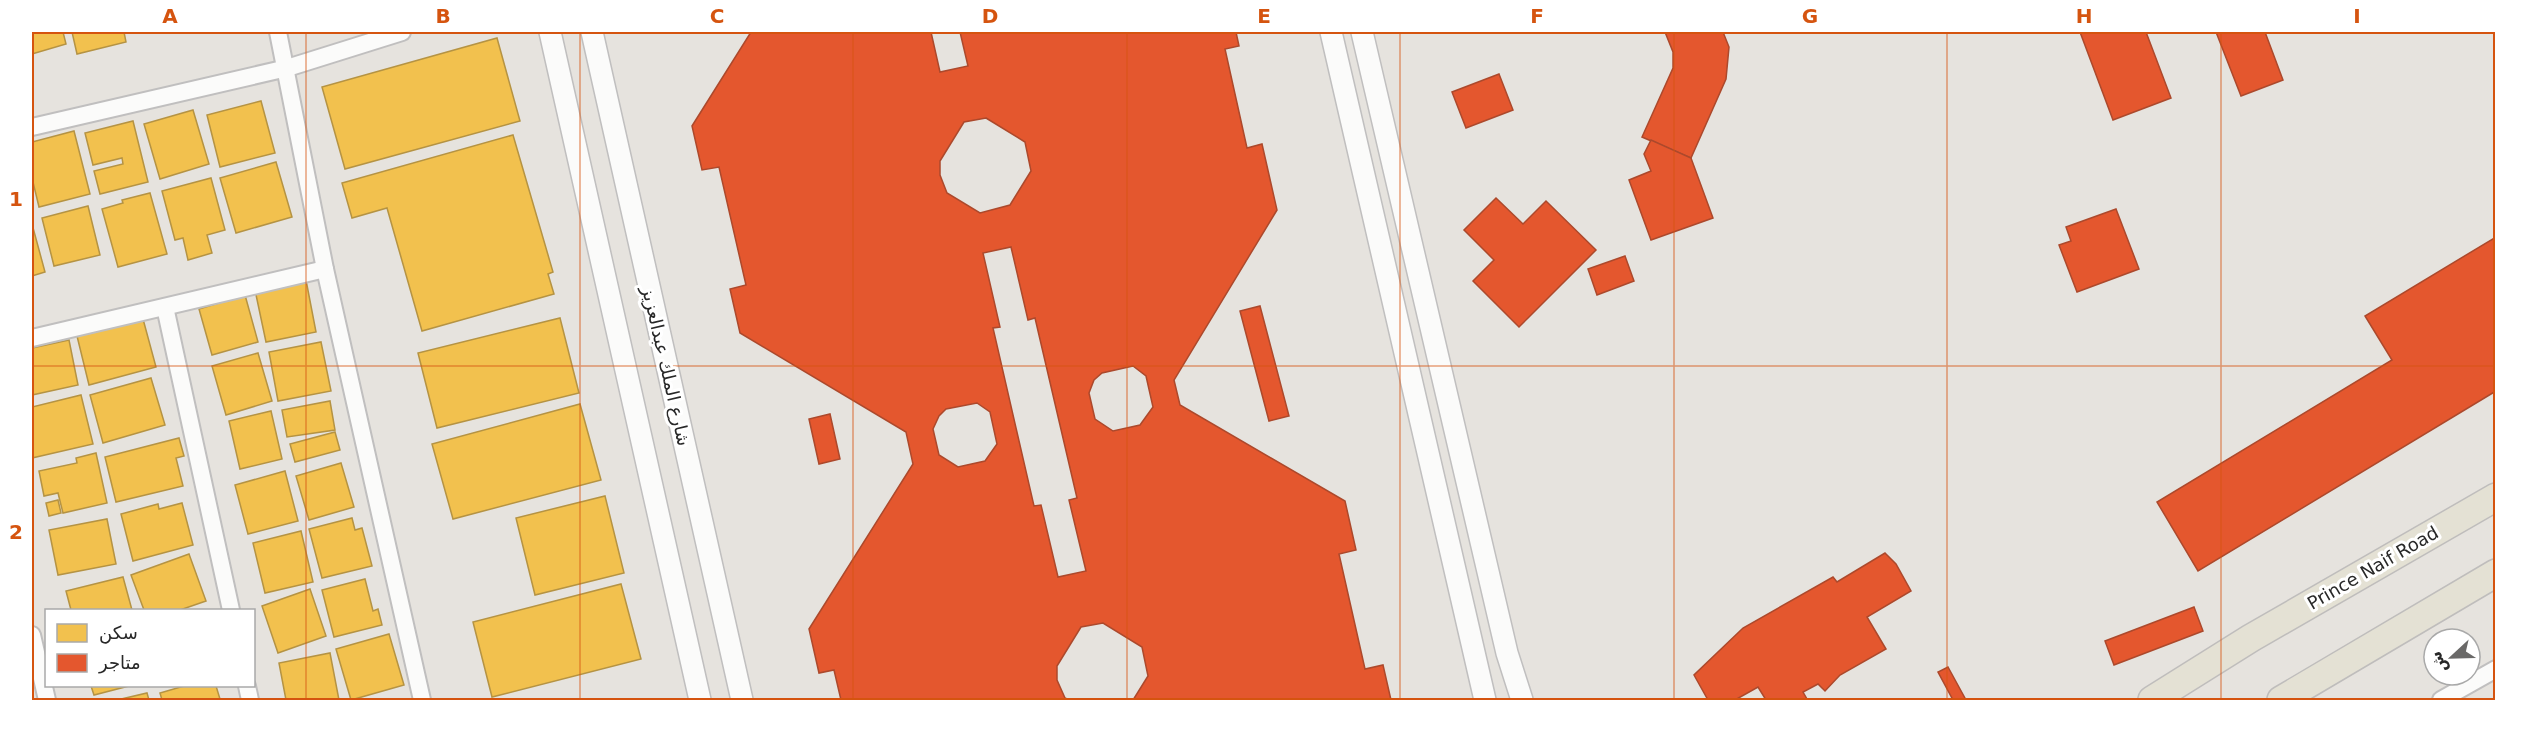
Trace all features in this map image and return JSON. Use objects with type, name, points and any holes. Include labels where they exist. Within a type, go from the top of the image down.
[{"type":"main road","name":"Prince Naif Road","points":[[2152,700],[2251,638],[2496,497]]},
{"type":"main road","points":[[2287,696],[2496,573]]},
{"type":"street","points":[[278,32],[325,268],[422,700]]},
{"type":"street","points":[[32,127],[287,68],[402,32]]},
{"type":"street","points":[[550,32],[700,700]]},
{"type":"street","name":"شارع الملك عبدالعزيز","points":[[591,32],[742,700]]},
{"type":"street","points":[[1331,32],[1485,700]]},
{"type":"street","points":[[1362,32],[1507,653],[1522,700]]},
{"type":"street","points":[[32,338],[325,268]]},
{"type":"street","points":[[165,307],[231,609]]},
{"type":"street","points":[[32,635],[47,700]]},
{"type":"street","points":[[2441,700],[2496,669]]},
{"type":"building: سكن","points":[[32,32],[63,32],[66,44],[32,54]]},
{"type":"building: سكن","points":[[72,32],[124,32],[126,42],[77,54]]},
{"type":"building: سكن","points":[[497,38],[520,121],[345,169],[322,87]]},
{"type":"building: سكن","points":[[261,101],[275,153],[220,167],[207,115]]},
{"type":"building: سكن","points":[[193,110],[209,164],[160,179],[144,124]]},
{"type":"building: سكن","points":[[133,121],[148,182],[100,194],[94,171],[123,164],[122,158],[93,165],[85,133]]},
{"type":"building: سكن","points":[[74,131],[90,194],[39,207],[32,178],[32,142]]},
{"type":"building: سكن","points":[[513,135],[553,272],[548,274],[554,294],[422,331],[387,208],[352,218],[342,183]]},
{"type":"building: سكن","points":[[276,162],[292,217],[236,233],[220,178]]},
{"type":"building: سكن","points":[[211,178],[225,230],[207,235],[212,253],[188,260],[183,238],[175,240],[162,191]]},
{"type":"building: سكن","points":[[150,193],[167,254],[118,267],[102,209],[123,203],[122,200]]},
{"type":"building: سكن","points":[[88,206],[100,255],[54,266],[42,218]]},
{"type":"building: سكن","points":[[32,224],[45,272],[32,276]]},
{"type":"building: سكن","points":[[306,280],[316,332],[266,342],[255,290]]},
{"type":"building: سكن","points":[[245,295],[258,342],[212,355],[199,309]]},
{"type":"building: سكن","points":[[560,318],[579,393],[437,428],[418,353]]},
{"type":"building: سكن","points":[[143,319],[156,367],[89,385],[77,336]]},
{"type":"building: سكن","points":[[69,340],[78,385],[32,395],[32,348]]},
{"type":"building: سكن","points":[[321,342],[331,391],[278,401],[269,352]]},
{"type":"building: سكن","points":[[258,353],[272,401],[226,415],[212,366]]},
{"type":"building: سكن","points":[[151,378],[165,425],[103,443],[90,395]]},
{"type":"building: سكن","points":[[81,395],[93,444],[32,458],[32,407]]},
{"type":"building: سكن","points":[[330,401],[335,430],[287,437],[282,410]]},
{"type":"building: سكن","points":[[580,404],[601,480],[453,519],[432,444]]},
{"type":"building: سكن","points":[[271,411],[282,459],[240,469],[229,421]]},
{"type":"building: سكن","points":[[335,432],[340,450],[295,462],[290,444]]},
{"type":"building: سكن","points":[[179,438],[184,456],[176,458],[183,486],[116,502],[105,457]]},
{"type":"building: سكن","points":[[96,453],[107,503],[63,513],[58,493],[44,496],[39,471],[77,463],[76,458]]},
{"type":"building: سكن","points":[[341,463],[354,507],[309,520],[296,476]]},
{"type":"building: سكن","points":[[285,471],[298,521],[248,534],[235,485]]},
{"type":"building: سكن","points":[[605,496],[624,573],[535,595],[516,518]]},
{"type":"building: سكن","points":[[58,500],[61,513],[49,516],[46,503]]},
{"type":"building: سكن","points":[[182,503],[193,545],[133,561],[121,514],[158,504],[159,509]]},
{"type":"building: سكن","points":[[352,518],[355,530],[362,528],[372,566],[322,578],[309,529]]},
{"type":"building: سكن","points":[[107,519],[116,564],[58,575],[49,530]]},
{"type":"building: سكن","points":[[301,531],[313,582],[265,593],[253,543]]},
{"type":"building: سكن","points":[[189,554],[206,601],[183,609],[144,609],[131,575]]},
{"type":"building: سكن","points":[[123,577],[132,609],[71,609],[66,591]]},
{"type":"building: سكن","points":[[365,579],[373,611],[378,609],[382,625],[334,637],[322,590]]},
{"type":"building: سكن","points":[[621,584],[641,659],[492,697],[473,622]]},
{"type":"building: سكن","points":[[310,589],[326,636],[278,653],[262,606]]},
{"type":"building: سكن","points":[[389,634],[404,685],[351,700],[336,649]]},
{"type":"building: سكن","points":[[330,653],[339,700],[286,700],[279,663]]},
{"type":"building: سكن","points":[[91,687],[125,687],[94,695]]},
{"type":"building: سكن","points":[[181,687],[216,687],[220,699],[162,700],[160,693]]},
{"type":"building: سكن","points":[[147,693],[149,700],[117,700]]},
{"type":"building: متاجر","points":[[751,32],[931,32],[940,72],[968,66],[960,32],[1236,32],[1239,46],[1225,49],[1247,148],[1262,144],[1277,210],[1174,380],[1180,405],[1345,501],[1356,550],[1339,554],[1365,669],[1383,665],[1391,700],[1133,700],[1148,676],[1142,647],[1103,623],[1081,627],[1057,666],[1057,680],[1065,698],[1069,700],[841,700],[834,670],[819,673],[809,629],[913,464],[906,432],[740,333],[730,289],[746,285],[719,167],[702,170],[692,126]],"holes":[[[986,118],[1025,142],[1031,171],[1010,205],[980,213],[947,193],[940,175],[940,161],[964,122]],[[1011,247],[1028,320],[1035,318],[1077,498],[1069,500],[1086,571],[1058,577],[1041,505],[1034,506],[993,328],[1000,327],[983,253]],[[1133,366],[1146,376],[1153,407],[1140,425],[1113,431],[1095,419],[1089,393],[1094,380],[1102,373]],[[977,403],[990,412],[997,444],[985,461],[958,467],[939,455],[933,429],[939,416],[946,409]]]},
{"type":"building: متاجر","points":[[1665,32],[1723,32],[1729,47],[1726,79],[1691,158],[1642,137],[1673,68],[1673,52]]},
{"type":"building: متاجر","points":[[2080,32],[2146,32],[2171,98],[2113,120]]},
{"type":"building: متاجر","points":[[2216,32],[2265,32],[2283,80],[2241,96]]},
{"type":"building: متاجر","points":[[1499,74],[1513,110],[1466,128],[1452,92]]},
{"type":"building: متاجر","points":[[1651,140],[1691,158],[1713,218],[1651,240],[1629,180],[1651,171],[1644,154]]},
{"type":"building: متاجر","points":[[1496,198],[1523,224],[1546,201],[1596,250],[1519,327],[1473,281],[1494,260],[1464,230]]},
{"type":"building: متاجر","points":[[2116,209],[2139,269],[2077,292],[2059,245],[2071,241],[2066,227]]},
{"type":"building: متاجر","points":[[2496,237],[2496,391],[2198,571],[2157,502],[2392,360],[2365,316]]},
{"type":"building: متاجر","points":[[1625,256],[1634,281],[1597,295],[1588,269]]},
{"type":"building: متاجر","points":[[1260,306],[1289,416],[1269,421],[1240,311]]},
{"type":"building: متاجر","points":[[830,414],[840,459],[819,464],[809,419]]},
{"type":"building: متاجر","points":[[1885,553],[1896,564],[1911,591],[1867,617],[1886,649],[1840,675],[1825,691],[1818,684],[1803,692],[1807,699],[1804,700],[1766,700],[1758,687],[1735,700],[1708,700],[1694,675],[1743,628],[1833,577],[1837,582]]},
{"type":"building: متاجر","points":[[2194,607],[2203,631],[2114,665],[2105,641]]},
{"type":"building: متاجر","points":[[1948,667],[1966,700],[1953,700],[1938,672]]}]
